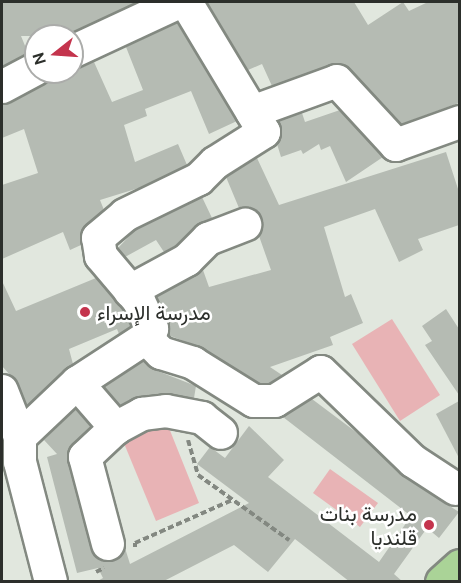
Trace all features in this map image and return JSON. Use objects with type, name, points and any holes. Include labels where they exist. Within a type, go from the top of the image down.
[{"type":"main road","points":[[442,582],[459,566]]},
{"type":"street","points":[[84,46],[179,2]]},
{"type":"street","points":[[14,455],[77,383],[146,338],[152,329],[130,291],[101,256],[98,238],[125,215],[199,179],[215,164],[254,141],[264,132],[186,2]]},
{"type":"street","points":[[2,87],[24,75]]},
{"type":"street","points":[[252,112],[337,81],[396,146],[459,122]]},
{"type":"street","points":[[130,291],[187,260],[208,239],[244,225]]},
{"type":"street","points":[[146,338],[161,353],[193,363],[254,401],[275,401],[321,372],[413,461],[456,489]]},
{"type":"street","points":[[77,383],[116,428]]},
{"type":"street","points":[[2,391],[14,455],[51,582]]},
{"type":"street","points":[[114,558],[85,457],[116,428],[142,414],[166,411],[202,418],[222,433]]},
{"type":"path","points":[[189,416],[187,447],[198,476],[289,540]]},
{"type":"path","points":[[114,558],[135,543],[232,500]]},
{"type":"shaded area","points":[[392,319],[440,395],[400,421],[352,344]]},
{"type":"shaded area","points":[[165,418],[199,503],[156,521],[121,436]]},
{"type":"shaded area","points":[[330,469],[378,503],[360,527],[313,493]]},
{"type":"building","points":[[2,2],[138,2],[84,27],[84,24],[24,24],[24,36],[21,36],[24,43],[24,55],[2,67]]},
{"type":"building","points":[[207,2],[354,2],[368,25],[403,2],[409,11],[428,2],[459,2],[459,103],[401,124],[350,69],[341,63],[272,86],[262,64],[248,70]]},
{"type":"building","points":[[177,23],[237,121],[209,134],[191,91],[145,109],[147,116],[124,125],[135,162],[178,144],[187,165],[142,187],[100,200],[104,210],[81,231],[81,245],[70,250],[63,232],[2,259],[2,185],[38,173],[24,129],[2,138],[2,105],[45,84],[84,84],[84,67],[94,62],[112,102],[143,90],[126,47]]},
{"type":"building","points":[[340,110],[383,157],[346,182],[330,146],[321,150],[319,144],[303,154],[301,150],[281,157],[277,144],[282,132],[279,121],[302,113],[305,122]]},
{"type":"building","points":[[446,152],[459,192],[459,225],[418,239],[423,250],[399,262],[375,209],[324,227],[345,297],[351,294],[363,323],[330,337],[333,345],[270,367],[282,375],[270,383],[259,383],[202,348],[168,335],[168,322],[157,297],[203,270],[209,287],[271,270],[259,236],[262,218],[256,211],[239,208],[226,177],[257,158],[279,205]]},
{"type":"building","points":[[202,197],[212,218],[196,226],[176,245],[164,252],[156,240],[125,257],[118,248],[135,230]]},
{"type":"building","points":[[96,278],[124,311],[131,326],[119,334],[117,329],[69,349],[73,364],[27,406],[18,384],[2,366],[2,281],[16,311]]},
{"type":"building","points":[[446,309],[459,329],[459,395],[425,345],[432,341],[422,326]]},
{"type":"building","points":[[144,361],[155,370],[196,386],[194,398],[164,393],[139,396],[120,405],[104,387]]},
{"type":"building","points":[[312,399],[364,438],[403,476],[459,512],[439,538],[427,528],[394,574],[403,582],[350,582],[295,539],[268,572],[234,545],[162,582],[96,582],[103,578],[98,568],[77,573],[47,457],[57,454],[44,440],[76,409],[91,427],[72,444],[68,462],[91,549],[103,561],[120,557],[125,548],[130,564],[249,503],[197,464],[210,447],[225,458],[249,426],[284,460],[268,477],[379,562],[411,516],[283,417]]},
{"type":"building","points":[[459,401],[459,458],[436,414]]},
{"type":"place","name":"مدرسة الإسراء","points":[[85,312]]},
{"type":"place","name":"مدرسة بنات قلنديا","points":[[429,525]]}]
